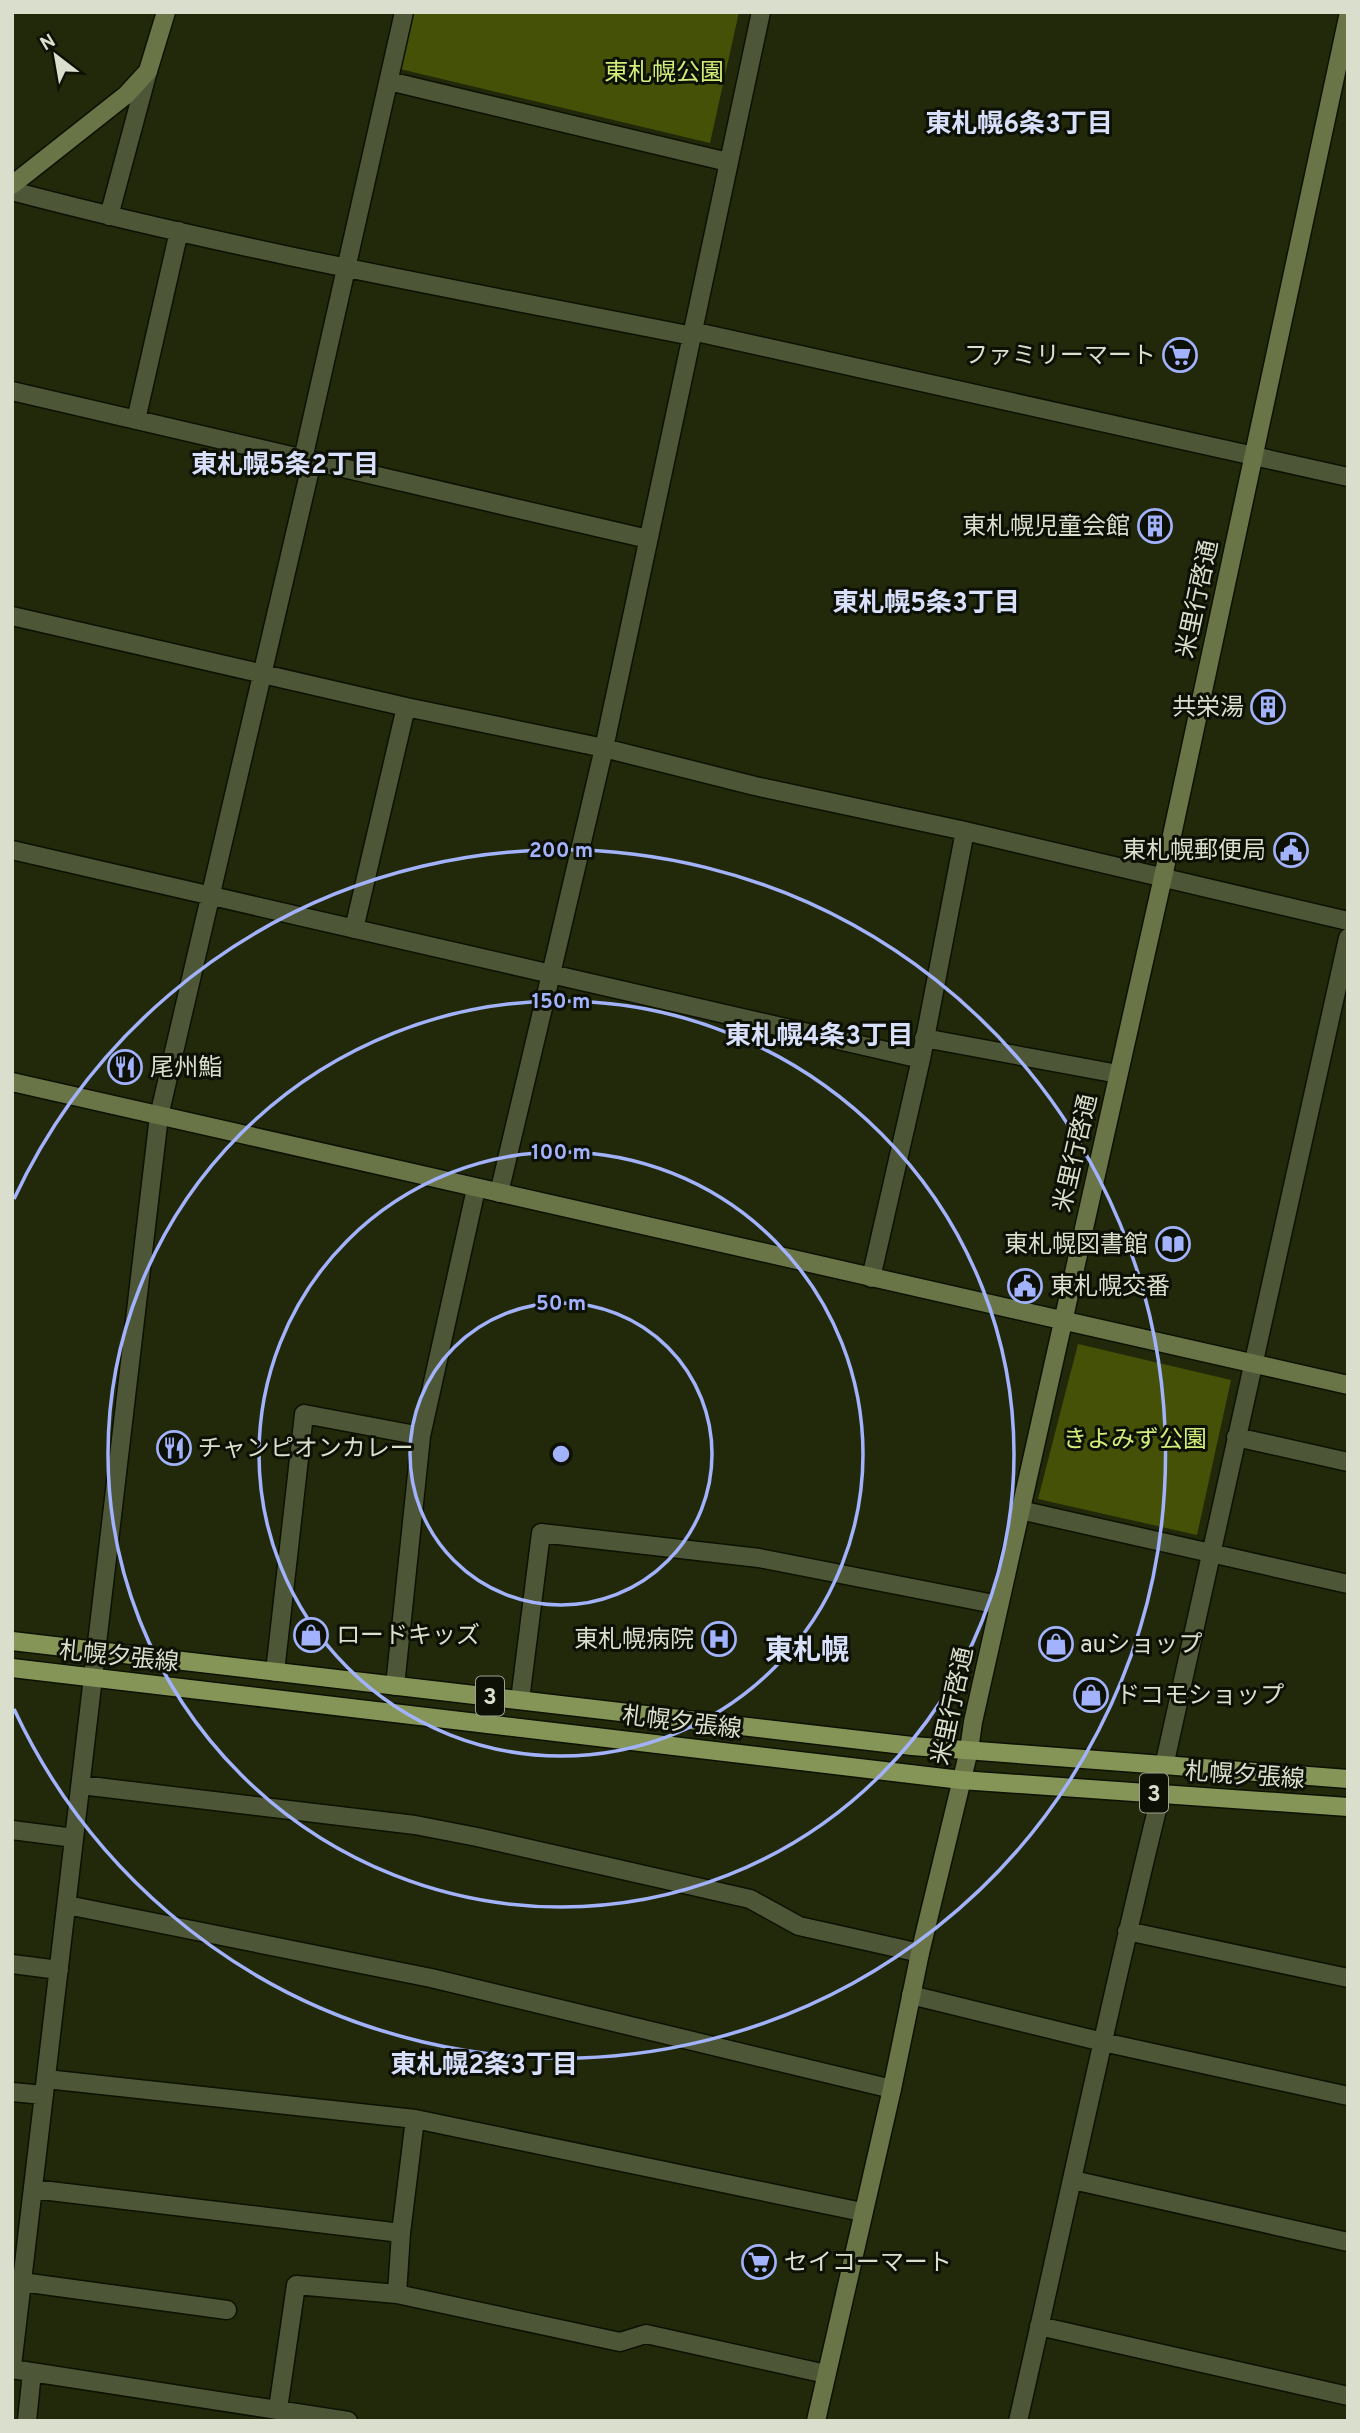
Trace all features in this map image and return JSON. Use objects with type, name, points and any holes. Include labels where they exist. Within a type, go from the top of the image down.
[{"type":"main road","name":"札幌夕張線","points":[[12,1641],[912,1746],[1348,1779]]},
{"type":"main road","name":"札幌夕張線","points":[[12,1668],[961,1780],[1348,1807]]},
{"type":"street","points":[[109,216],[166,12]]},
{"type":"street","points":[[348,2421],[12,2367],[159,1116],[261,673],[404,12]]},
{"type":"street","points":[[499,1193],[604,748],[761,12]]},
{"type":"street","name":"米里行啓通","points":[[816,2421],[892,2089],[920,1953],[969,1750],[1020,1510],[1163,877],[1348,17]]},
{"type":"street","points":[[12,185],[125,94],[148,71]]},
{"type":"street","points":[[388,81],[728,162]]},
{"type":"street","points":[[12,191],[109,216],[348,268],[692,334],[1348,477]]},
{"type":"street","points":[[136,421],[179,231]]},
{"type":"street","points":[[12,391],[648,539]]},
{"type":"street","points":[[12,616],[406,707],[604,748],[755,786],[965,831],[1348,921]]},
{"type":"street","points":[[354,929],[406,707]]},
{"type":"street","points":[[871,1278],[921,1059],[965,831]]},
{"type":"street","points":[[12,850],[921,1059]]},
{"type":"street","points":[[1164,1766],[1348,938]]},
{"type":"street","points":[[924,1038],[1118,1074]]},
{"type":"street","points":[[12,1082],[1348,1385]]},
{"type":"street","points":[[395,1686],[421,1436],[476,1189]]},
{"type":"street","points":[[275,1672],[304,1414],[421,1436]]},
{"type":"street","points":[[1236,1437],[1348,1462]]},
{"type":"street","points":[[1020,1510],[1348,1584]]},
{"type":"street","points":[[520,1700],[541,1533],[760,1558],[999,1605]]},
{"type":"street","points":[[80,1785],[415,1825],[477,1837],[750,1899],[799,1926],[920,1953]]},
{"type":"street","points":[[1018,2421],[1127,1931],[1161,1794]]},
{"type":"street","points":[[12,1830],[74,1838]]},
{"type":"street","points":[[67,1905],[431,1978],[892,2089]]},
{"type":"street","points":[[1127,1931],[1348,1979]]},
{"type":"street","points":[[12,1964],[59,1970]]},
{"type":"street","points":[[911,1995],[1103,2042],[1348,2096]]},
{"type":"street","points":[[12,2092],[45,2087],[415,2119],[862,2213]]},
{"type":"street","points":[[397,2294],[401,2233],[415,2119]]},
{"type":"street","points":[[1073,2180],[1348,2242]]},
{"type":"street","points":[[33,2189],[401,2233]]},
{"type":"street","points":[[22,2282],[227,2310]]},
{"type":"street","points":[[278,2409],[296,2284],[397,2294],[620,2342],[646,2334],[826,2374]]},
{"type":"street","points":[[1039,2326],[1348,2396]]},
{"type":"street","points":[[27,2421],[32,2372]]},
{"type":"green space","name":"東札幌公園","points":[[413,12],[739,12],[710,143],[400,69]]},
{"type":"green space","name":"きよみず公園","points":[[1078,1344],[1231,1380],[1197,1535],[1038,1499]]},
{"type":"place","name":"ファミリーマート","points":[[1180,355]]},
{"type":"place","name":"東札幌児童会館","points":[[1155,526]]},
{"type":"place","name":"共栄湯","points":[[1268,707]]},
{"type":"place","name":"東札幌郵便局","points":[[1291,850]]},
{"type":"place","name":"尾州鮨","points":[[125,1067]]},
{"type":"place","name":"東札幌図書館","points":[[1173,1244]]},
{"type":"place","name":"東札幌交番","points":[[1025,1286]]},
{"type":"place","name":"チャンピオンカレー","points":[[174,1448]]},
{"type":"place","name":"ロードキッズ","points":[[311,1635]]},
{"type":"place","name":"東札幌病院","points":[[719,1639]]},
{"type":"place","name":"auショップ","points":[[1056,1644]]},
{"type":"place","name":"ドコモショップ","points":[[1091,1695]]},
{"type":"place","name":"セイコーマート","points":[[759,2262]]},
{"type":"district","name":"東札幌6条3丁目","points":[[1019,123]]},
{"type":"district","name":"東札幌5条2丁目","points":[[285,464]]},
{"type":"district","name":"東札幌5条3丁目","points":[[926,602]]},
{"type":"district","name":"東札幌4条3丁目","points":[[819,1035]]},
{"type":"district","name":"東札幌","points":[[807,1649]]},
{"type":"district","name":"東札幌2条3丁目","points":[[484,2064]]}]
